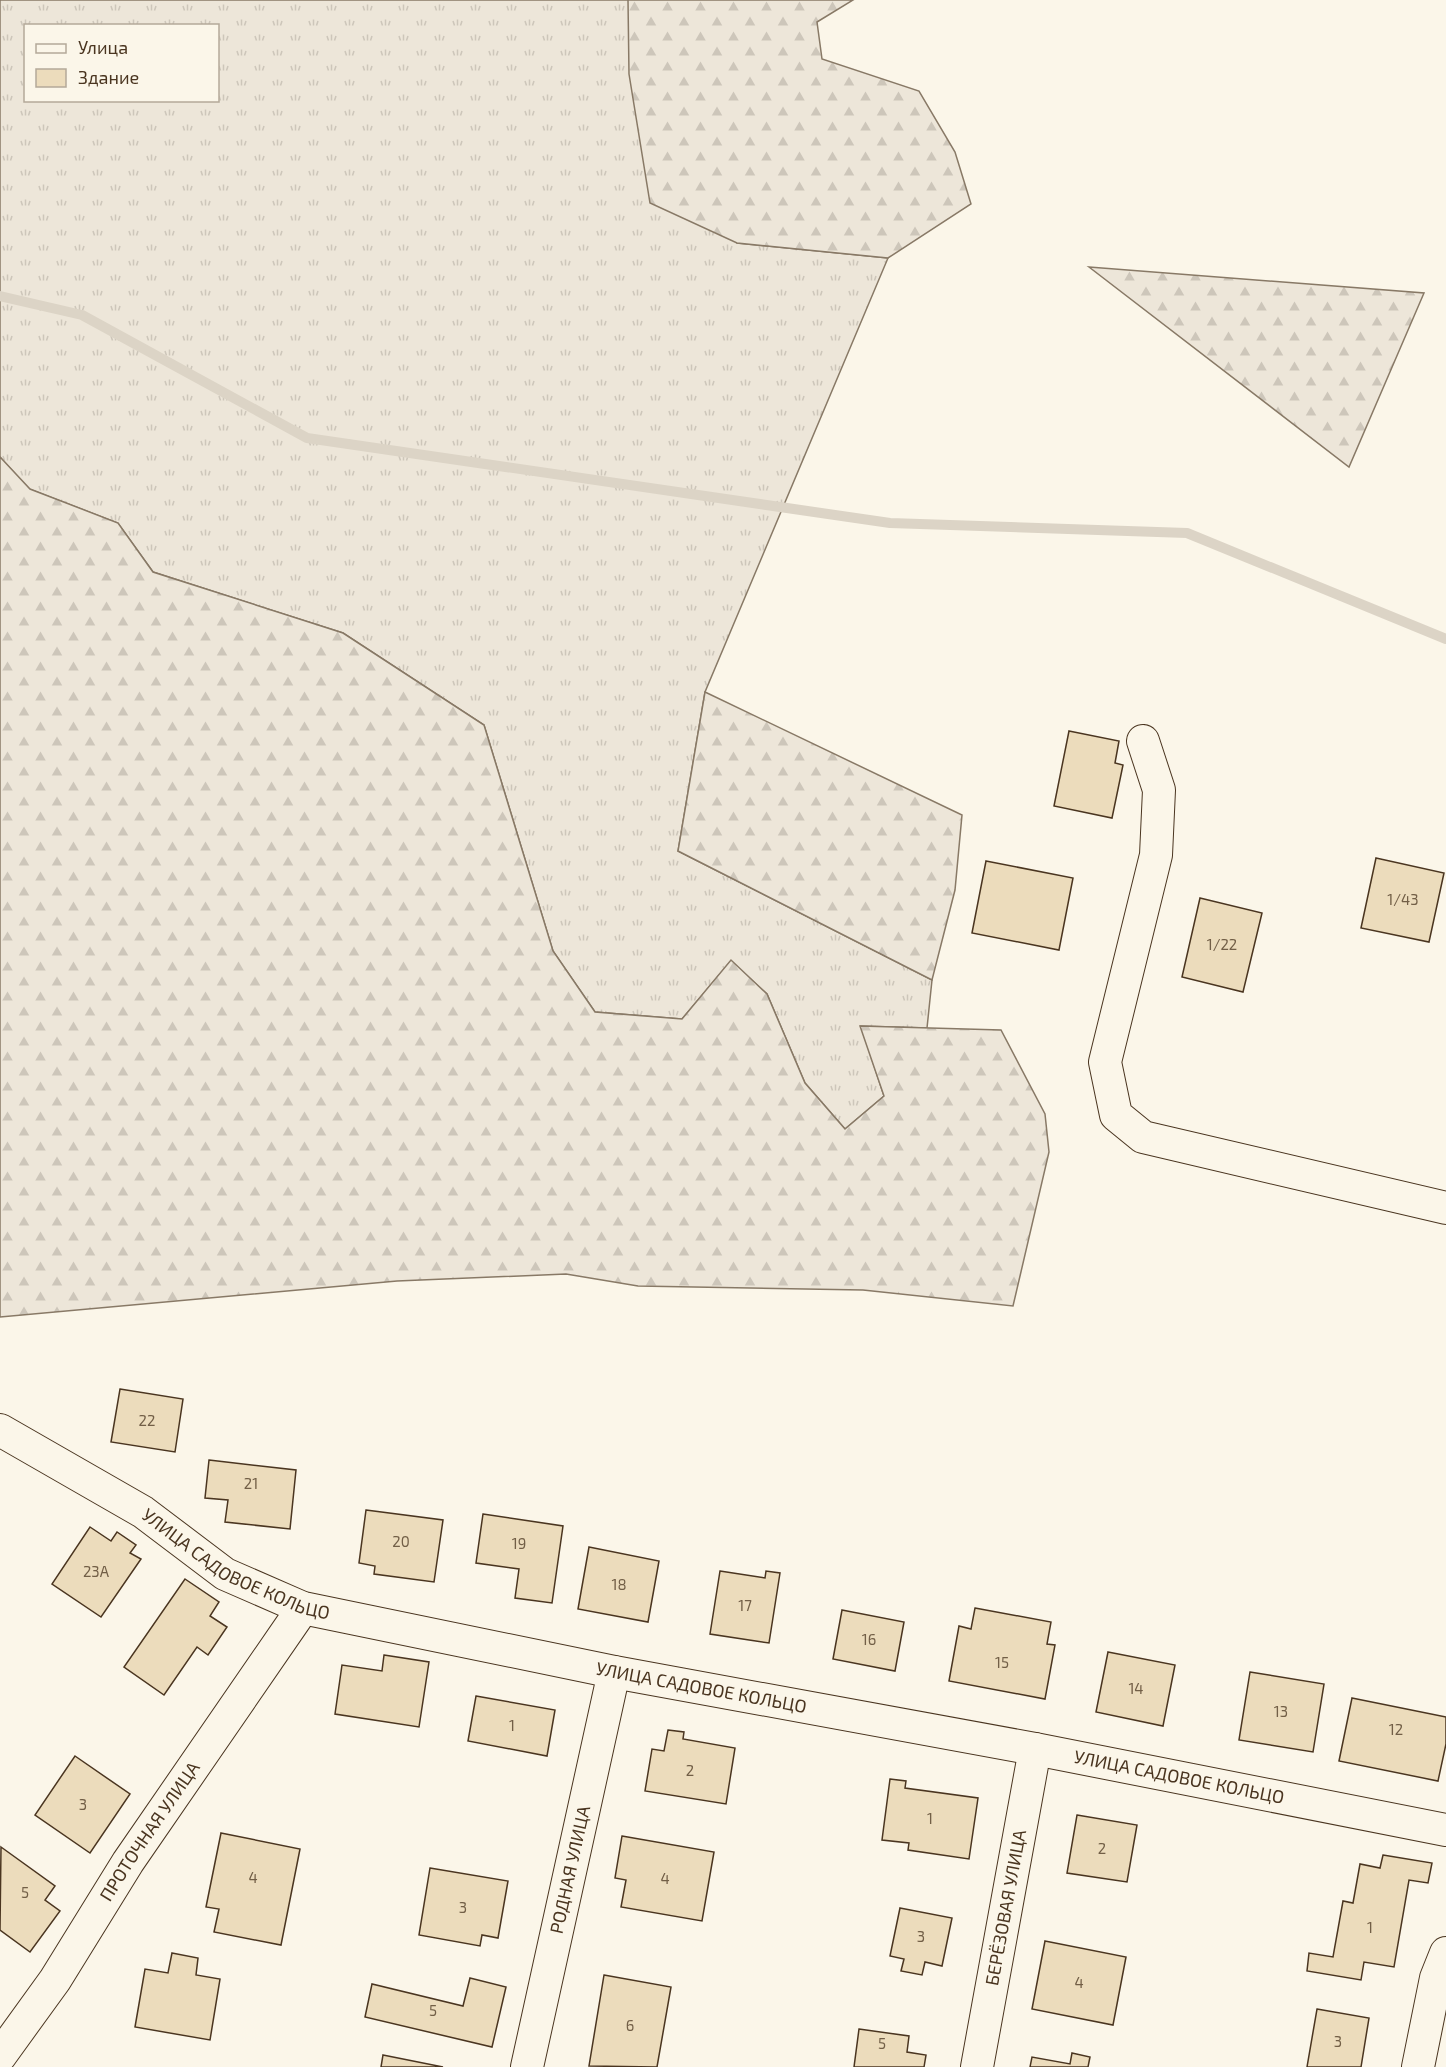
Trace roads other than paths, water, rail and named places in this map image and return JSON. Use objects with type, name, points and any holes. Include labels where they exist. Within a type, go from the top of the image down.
[{"type":"street","points":[[1143,741],[1160,790],[1156,855],[1105,1062],[1116,1115],[1143,1137],[1446,1208]]},
{"type":"street","name":"УЛИЦА САДОВОЕ КОЛЬЦО","points":[[0,1430],[143,1512],[225,1574],[303,1608],[614,1672],[1035,1749],[1446,1830]]},
{"type":"street","name":"ПРОТОЧНАЯ УЛИЦА","points":[[0,2056],[55,1980],[128,1862],[303,1608]]},
{"type":"street","name":"РОДНАЯ УЛИЦА","points":[[527,2067],[614,1672]]},
{"type":"street","name":"БЕРЁЗОВАЯ УЛИЦА","points":[[977,2067],[1035,1749]]},
{"type":"street","points":[[1418,2067],[1436,1978],[1446,1953]]},
{"type":"waterway","points":[[0,296],[82,315],[307,438],[890,523],[1187,533],[1446,639]]}]
